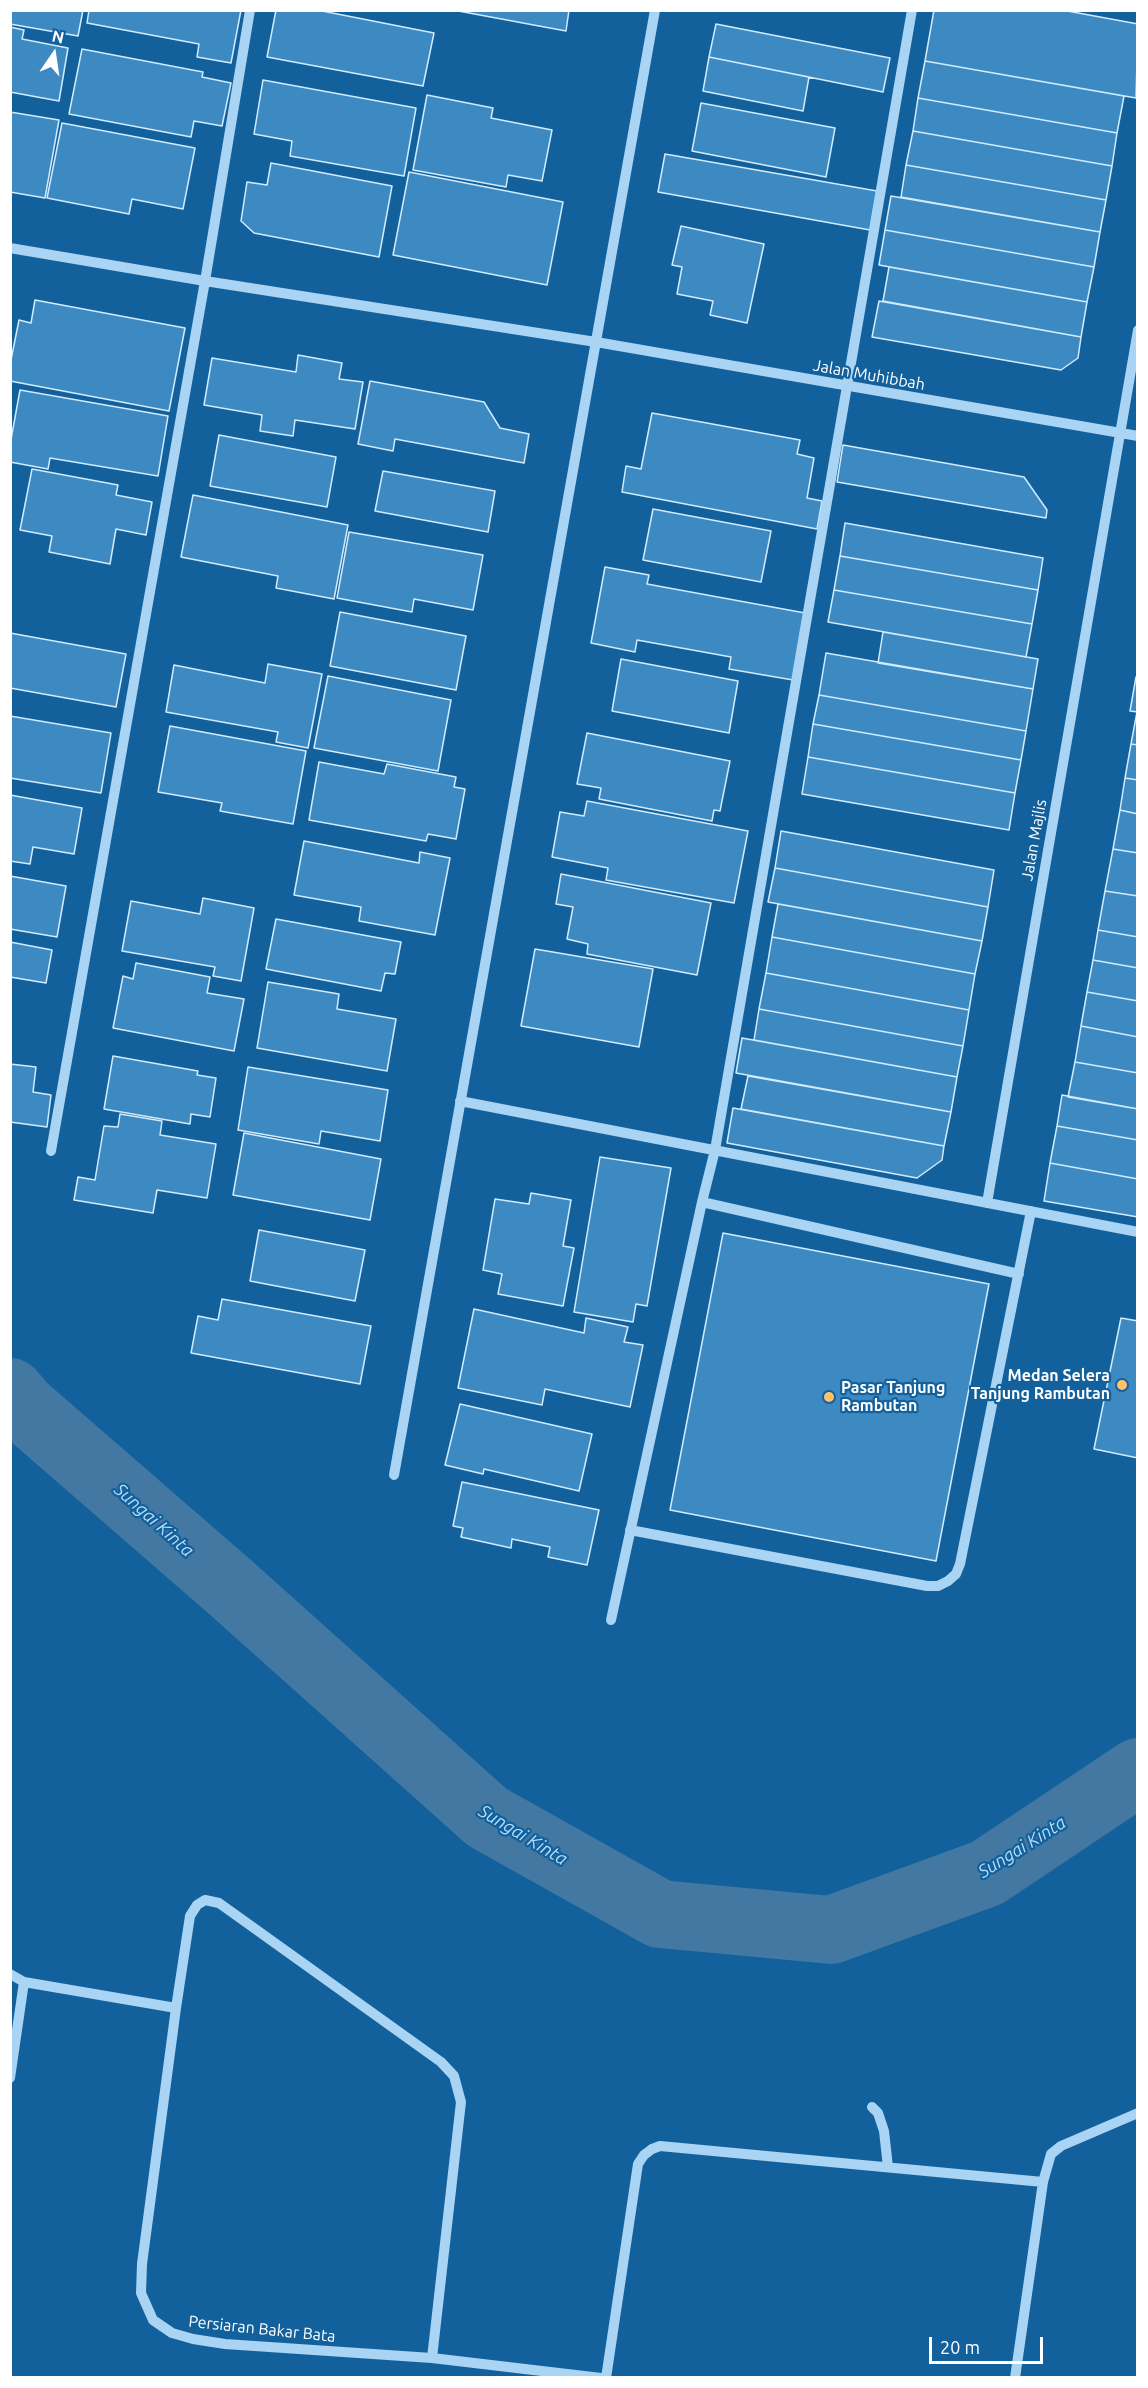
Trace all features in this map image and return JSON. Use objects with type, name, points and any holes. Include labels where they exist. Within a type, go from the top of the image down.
[{"type":"street","points":[[51,1151],[205,281],[250,10]]},
{"type":"street","points":[[394,1475],[655,10]]},
{"type":"street","points":[[612,1620],[715,1150],[912,10]]},
{"type":"street","name":"Jalan Muhibbah","points":[[10,248],[596,342],[1137,436]]},
{"type":"street","name":"Jalan Majlis","points":[[987,1203],[1137,330]]},
{"type":"street","points":[[460,1101],[1137,1232]]},
{"type":"street","points":[[702,1202],[1019,1275]]},
{"type":"street","points":[[630,1530],[927,1586],[938,1586],[948,1581],[956,1574],[960,1564],[1031,1211]]},
{"type":"street","name":"Persiaran Bakar Bata","points":[[432,2358],[461,2102],[454,2076],[441,2062],[219,1903],[205,1900],[197,1905],[190,1916],[142,2264],[141,2293],[153,2320],[172,2333],[225,2344],[432,2358],[603,2378]]},
{"type":"street","points":[[10,1974],[24,1982],[176,2008]]},
{"type":"street","points":[[10,2078],[24,1982]]},
{"type":"street","points":[[872,2107],[878,2113],[884,2131],[888,2168]]},
{"type":"street","points":[[1016,2378],[1043,2182],[1051,2154],[1062,2146],[1137,2113]]},
{"type":"street","points":[[603,2378],[638,2164],[644,2155],[660,2146],[1043,2182]]},
{"type":"building","points":[[10,10],[83,10],[78,36],[10,24]]},
{"type":"building","points":[[89,10],[241,10],[231,63],[197,57],[199,44],[87,23]]},
{"type":"building","points":[[276,10],[317,10],[434,33],[423,86],[267,57]]},
{"type":"building","points":[[453,10],[569,10],[566,31]]},
{"type":"building","points":[[934,10],[1062,10],[1138,24],[1136,98],[925,61]]},
{"type":"building","points":[[716,24],[890,58],[883,92],[709,57]]},
{"type":"building","points":[[10,27],[24,30],[22,39],[68,48],[59,101],[10,92]]},
{"type":"building","points":[[82,49],[203,72],[202,77],[231,83],[222,126],[194,121],[191,137],[69,114]]},
{"type":"building","points":[[709,57],[809,77],[803,111],[703,91]]},
{"type":"building","points":[[925,61],[1124,96],[1117,133],[918,98]]},
{"type":"building","points":[[263,80],[416,108],[404,176],[290,156],[292,141],[254,134]]},
{"type":"building","points":[[427,95],[493,108],[491,118],[552,130],[542,181],[508,175],[506,187],[413,170]]},
{"type":"building","points":[[918,98],[1117,133],[1112,166],[913,131]]},
{"type":"building","points":[[701,103],[835,128],[826,177],[692,151]]},
{"type":"building","points":[[10,112],[59,120],[45,198],[10,192]]},
{"type":"building","points":[[62,123],[195,148],[183,209],[132,199],[129,214],[47,198]]},
{"type":"building","points":[[913,131],[1112,166],[1106,200],[906,165]]},
{"type":"building","points":[[665,154],[877,191],[870,230],[658,192]]},
{"type":"building","points":[[271,163],[392,186],[379,257],[254,233],[241,221],[247,182],[267,185]]},
{"type":"building","points":[[906,165],[1106,200],[1100,232],[901,197]]},
{"type":"building","points":[[409,172],[563,202],[547,285],[393,255]]},
{"type":"building","points":[[891,196],[1100,232],[1094,267],[885,230]]},
{"type":"building","points":[[681,226],[764,244],[747,323],[710,315],[713,301],[677,294],[682,267],[672,265]]},
{"type":"building","points":[[885,230],[1094,267],[1087,302],[879,265]]},
{"type":"building","points":[[889,267],[1087,302],[1081,337],[883,301]]},
{"type":"building","points":[[35,300],[185,328],[169,411],[10,381],[10,365],[19,320],[31,323]]},
{"type":"building","points":[[879,301],[1081,337],[1078,358],[1061,370],[872,337]]},
{"type":"building","points":[[298,355],[342,363],[339,379],[363,382],[355,429],[295,420],[293,436],[260,431],[262,415],[204,405],[212,358],[296,372]]},
{"type":"building","points":[[370,381],[484,402],[500,428],[529,434],[524,463],[395,439],[393,451],[358,444]]},
{"type":"building","points":[[20,390],[168,416],[158,476],[50,458],[48,469],[10,462],[10,445]]},
{"type":"building","points":[[652,413],[800,440],[797,454],[814,458],[807,498],[822,501],[817,529],[622,492],[626,466],[641,469]]},
{"type":"building","points":[[219,435],[336,457],[327,507],[210,486]]},
{"type":"building","points":[[843,445],[1024,477],[1047,510],[1046,518],[837,482]]},
{"type":"building","points":[[32,469],[118,485],[116,495],[152,502],[146,535],[116,529],[110,564],[49,552],[52,536],[20,530]]},
{"type":"building","points":[[383,471],[495,491],[488,532],[375,511]]},
{"type":"building","points":[[193,495],[348,525],[334,599],[276,588],[278,576],[181,557]]},
{"type":"building","points":[[653,509],[771,531],[761,582],[643,560]]},
{"type":"building","points":[[845,523],[1043,558],[1038,590],[840,556]]},
{"type":"building","points":[[349,532],[483,555],[473,610],[414,599],[412,612],[337,598]]},
{"type":"building","points":[[840,556],[1038,590],[1032,624],[834,590]]},
{"type":"building","points":[[605,567],[649,575],[647,584],[805,613],[793,680],[729,669],[731,657],[637,640],[635,652],[591,643]]},
{"type":"building","points":[[834,590],[1032,624],[1026,657],[828,622]]},
{"type":"building","points":[[340,612],[466,636],[456,690],[330,666]]},
{"type":"building","points":[[883,632],[1038,659],[1033,689],[878,663]]},
{"type":"building","points":[[10,633],[126,654],[116,707],[10,688]]},
{"type":"building","points":[[826,653],[1033,689],[1026,731],[819,695]]},
{"type":"building","points":[[621,659],[738,681],[729,733],[612,711]]},
{"type":"building","points":[[268,664],[322,674],[308,748],[276,742],[278,732],[166,712],[174,665],[265,683]]},
{"type":"building","points":[[328,676],[451,700],[438,771],[314,748]]},
{"type":"building","points":[[1136,677],[1138,677],[1138,712],[1130,711]]},
{"type":"building","points":[[819,695],[1026,731],[1021,760],[813,724]]},
{"type":"building","points":[[1138,712],[1138,745],[1131,744]]},
{"type":"building","points":[[10,716],[111,733],[101,793],[10,778]]},
{"type":"building","points":[[813,724],[1021,760],[1015,793],[808,757]]},
{"type":"building","points":[[170,726],[306,751],[293,824],[220,811],[222,803],[158,792]]},
{"type":"building","points":[[587,733],[730,761],[720,811],[714,810],[712,821],[599,799],[601,788],[577,784]]},
{"type":"building","points":[[1131,744],[1138,745],[1138,780],[1125,778]]},
{"type":"building","points":[[808,757],[1015,793],[1009,830],[802,794]]},
{"type":"building","points":[[319,762],[384,774],[387,764],[456,777],[454,787],[465,789],[456,839],[428,834],[426,841],[309,820]]},
{"type":"building","points":[[1125,778],[1138,780],[1138,814],[1120,810]]},
{"type":"building","points":[[10,795],[82,808],[74,854],[33,847],[30,864],[10,861]]},
{"type":"building","points":[[587,801],[748,831],[734,903],[606,880],[608,868],[552,857],[560,812],[584,816]]},
{"type":"building","points":[[1120,810],[1138,814],[1138,853],[1113,849]]},
{"type":"building","points":[[781,831],[994,870],[988,907],[775,868]]},
{"type":"building","points":[[304,841],[419,863],[420,852],[450,858],[435,935],[359,921],[361,907],[294,895]]},
{"type":"building","points":[[1113,849],[1138,853],[1138,896],[1105,891]]},
{"type":"building","points":[[775,868],[988,907],[982,941],[768,902]]},
{"type":"building","points":[[561,874],[711,903],[697,975],[587,954],[588,944],[567,939],[573,907],[556,904]]},
{"type":"building","points":[[10,876],[66,886],[57,937],[10,929]]},
{"type":"building","points":[[1105,891],[1138,896],[1138,937],[1098,930]]},
{"type":"building","points":[[203,898],[254,908],[241,981],[213,976],[215,967],[122,951],[131,901],[200,914]]},
{"type":"building","points":[[778,904],[982,941],[975,974],[772,937]]},
{"type":"building","points":[[276,919],[401,942],[395,974],[385,973],[381,991],[266,969]]},
{"type":"building","points":[[1098,930],[1138,937],[1138,968],[1093,960]]},
{"type":"building","points":[[772,937],[975,974],[969,1010],[766,973]]},
{"type":"building","points":[[10,942],[52,950],[46,983],[10,977]]},
{"type":"building","points":[[535,949],[653,969],[639,1047],[521,1026]]},
{"type":"building","points":[[1093,960],[1138,968],[1138,1001],[1087,992]]},
{"type":"building","points":[[136,963],[210,977],[207,993],[244,999],[234,1051],[113,1028],[123,976],[133,979]]},
{"type":"building","points":[[766,973],[969,1010],[963,1046],[759,1009]]},
{"type":"building","points":[[268,982],[339,994],[337,1009],[396,1019],[387,1071],[257,1048]]},
{"type":"building","points":[[1087,992],[1138,1001],[1138,1037],[1081,1026]]},
{"type":"building","points":[[759,1009],[963,1046],[957,1077],[754,1040]]},
{"type":"building","points":[[1081,1026],[1138,1037],[1138,1073],[1075,1062]]},
{"type":"building","points":[[742,1038],[957,1077],[951,1112],[736,1073]]},
{"type":"building","points":[[113,1056],[198,1071],[197,1075],[216,1078],[210,1117],[191,1114],[190,1124],[104,1109]]},
{"type":"building","points":[[1075,1062],[1138,1073],[1138,1109],[1068,1097]]},
{"type":"building","points":[[10,1064],[36,1067],[33,1092],[51,1095],[47,1127],[10,1122]]},
{"type":"building","points":[[248,1067],[388,1090],[380,1141],[321,1131],[319,1144],[238,1130]]},
{"type":"building","points":[[748,1076],[951,1112],[944,1146],[741,1109]]},
{"type":"building","points":[[1062,1095],[1138,1109],[1138,1140],[1057,1126]]},
{"type":"building","points":[[733,1108],[944,1146],[942,1160],[917,1178],[727,1143]]},
{"type":"building","points":[[120,1114],[162,1121],[160,1135],[216,1144],[207,1198],[157,1190],[153,1213],[74,1200],[78,1177],[95,1180],[104,1126],[118,1127]]},
{"type":"building","points":[[1057,1126],[1138,1140],[1138,1179],[1050,1163]]},
{"type":"building","points":[[244,1133],[381,1159],[370,1220],[233,1195]]},
{"type":"building","points":[[600,1157],[671,1168],[647,1306],[636,1304],[633,1322],[574,1312]]},
{"type":"building","points":[[1050,1163],[1138,1179],[1138,1217],[1044,1201]]},
{"type":"building","points":[[531,1193],[571,1200],[563,1246],[574,1248],[563,1306],[498,1294],[502,1274],[483,1270],[495,1199],[529,1204]]},
{"type":"building","points":[[259,1230],[365,1250],[355,1301],[250,1281]]},
{"type":"building","name":"Pasar Tanjung Rambutan","points":[[723,1233],[989,1284],[936,1561],[670,1510]]},
{"type":"building","points":[[222,1299],[371,1326],[360,1384],[191,1353],[198,1316],[218,1320]]},
{"type":"building","points":[[474,1309],[584,1333],[586,1318],[628,1327],[624,1342],[643,1345],[630,1407],[545,1389],[542,1405],[458,1388]]},
{"type":"building","name":"Medan Selera Tanjung Rambutan","points":[[1121,1318],[1138,1321],[1138,1458],[1094,1449]]},
{"type":"building","points":[[460,1404],[592,1434],[579,1491],[484,1469],[483,1474],[445,1465]]},
{"type":"building","points":[[462,1482],[599,1510],[587,1565],[548,1557],[550,1547],[512,1539],[511,1548],[461,1537],[463,1528],[453,1526]]},
{"type":"waterway","name":"Sungai Kinta","points":[[10,1392],[24,1408],[230,1587],[487,1817],[660,1914],[831,1930],[987,1873],[1138,1772]]},
{"type":"place","name":"Medan Selera Tanjung Rambutan","points":[[1122,1385]]},
{"type":"place","name":"Pasar Tanjung Rambutan","points":[[829,1397]]}]
